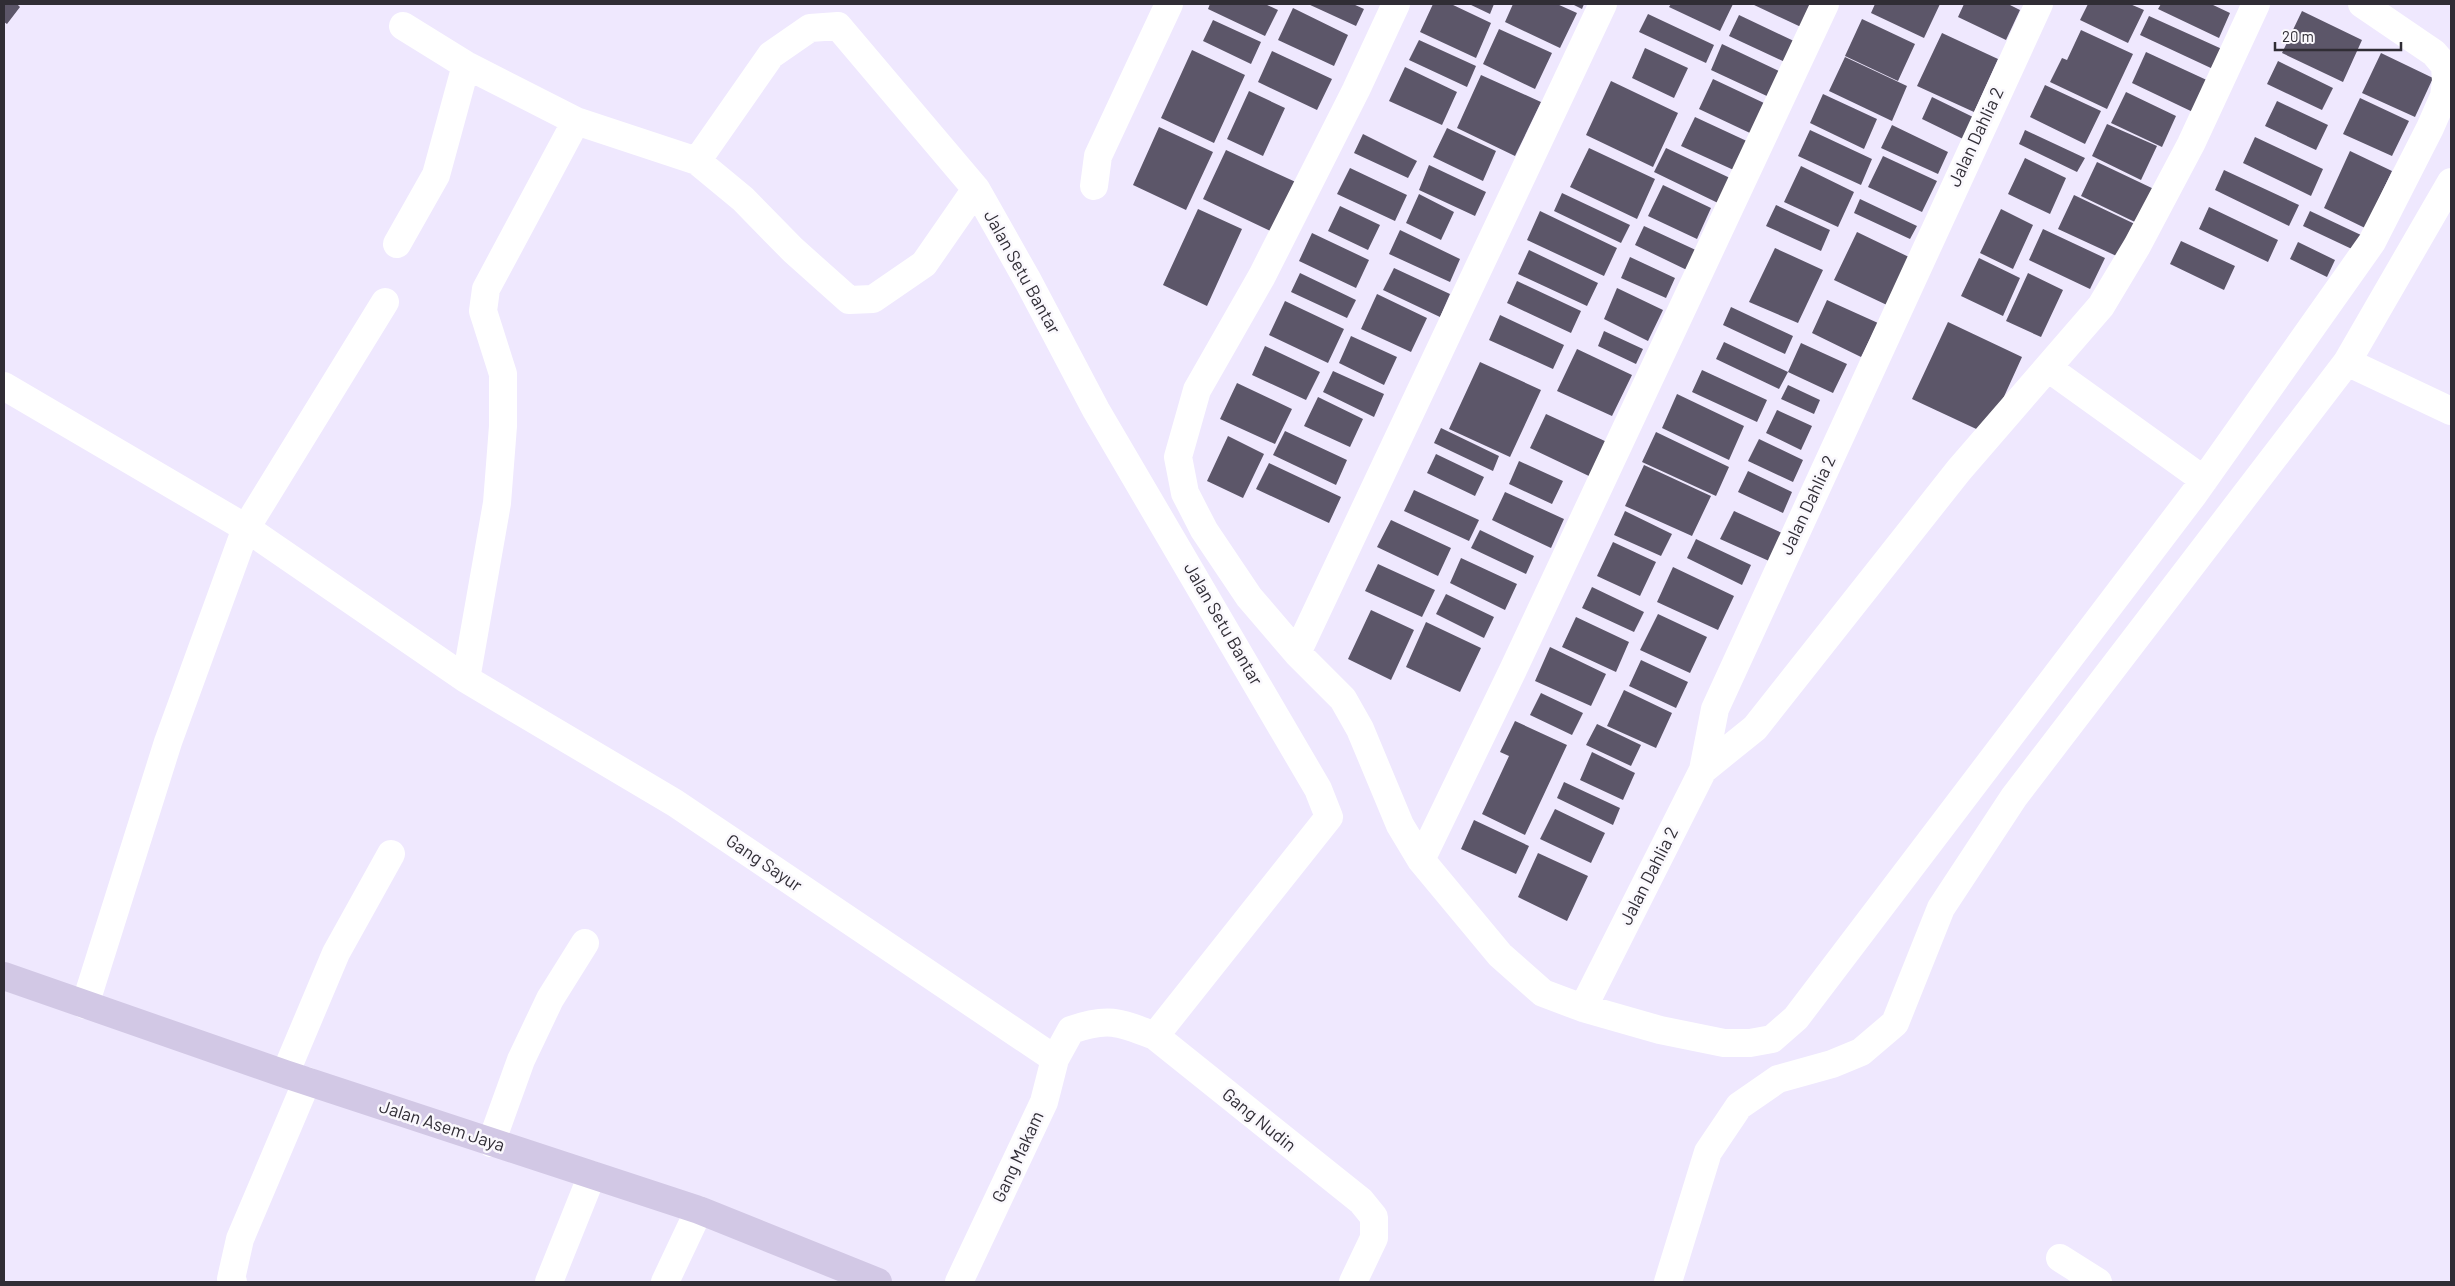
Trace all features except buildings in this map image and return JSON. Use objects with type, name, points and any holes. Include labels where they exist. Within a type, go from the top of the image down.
[{"type":"main road","name":"Jalan Asem Jaya","points":[[4,976],[296,1078],[699,1210],[878,1282]]},
{"type":"street","points":[[1094,186],[1098,156],[1169,4]]},
{"type":"street","points":[[1396,4],[1356,90],[1262,276],[1197,390],[1178,457],[1185,493],[1204,530],[1249,597],[1297,653],[1343,699],[1360,728],[1400,825],[1421,860],[1500,955],[1543,993],[1583,1008],[1660,1030],[1724,1043],[1750,1043],[1772,1039],[1796,1018],[2204,480],[2372,242],[2444,96],[2446,81],[2445,66],[2434,53],[2362,4]]},
{"type":"street","points":[[1297,653],[1603,4]]},
{"type":"street","points":[[1421,860],[1521,654],[1825,4]]},
{"type":"street","name":"Jalan Dahlia 2","points":[[1583,1008],[1703,770],[1715,709],[2039,4]]},
{"type":"street","points":[[1703,770],[1755,728],[1959,470],[2101,306],[2137,246],[2191,144],[2256,4]]},
{"type":"street","points":[[403,26],[466,65],[576,121],[697,161],[743,199],[793,250],[849,300],[873,299],[924,264],[976,189],[838,26],[810,28],[771,55],[697,161]]},
{"type":"street","points":[[397,244],[436,175],[466,65]]},
{"type":"street","points":[[466,679],[497,503],[504,426],[503,374],[483,311],[486,289],[576,121]]},
{"type":"street","points":[[1668,1282],[1708,1152],[1739,1106],[1778,1079],[1832,1064],[1861,1052],[1895,1023],[1940,908],[1997,821],[2348,362],[2451,182]]},
{"type":"street","name":"Jalan Setu Bantar","points":[[976,189],[1028,281],[1096,410],[1318,789],[1329,817],[1155,1036]]},
{"type":"street","points":[[84,1005],[168,742],[246,528],[384,302]]},
{"type":"street","points":[[2348,362],[2451,411]]},
{"type":"street","points":[[2048,368],[2204,480]]},
{"type":"street","name":"Gang Sayur","points":[[4,386],[246,528],[466,679],[675,803],[1056,1059]]},
{"type":"street","points":[[233,1282],[231,1279],[240,1239],[296,1078],[336,953],[391,854]]},
{"type":"street","points":[[491,1143],[521,1060],[550,999],[585,944]]},
{"type":"street","name":"Gang Nudin","points":[[1071,1030],[1096,1022],[1123,1023],[1155,1036],[1361,1201],[1374,1218],[1374,1238],[1353,1282]]},
{"type":"street","name":"Gang Makam","points":[[959,1282],[1044,1102],[1056,1059],[1071,1030]]},
{"type":"street","points":[[549,1282],[592,1175]]},
{"type":"street","points":[[665,1282],[699,1210]]},
{"type":"street","points":[[2060,1258],[2098,1282]]}]
